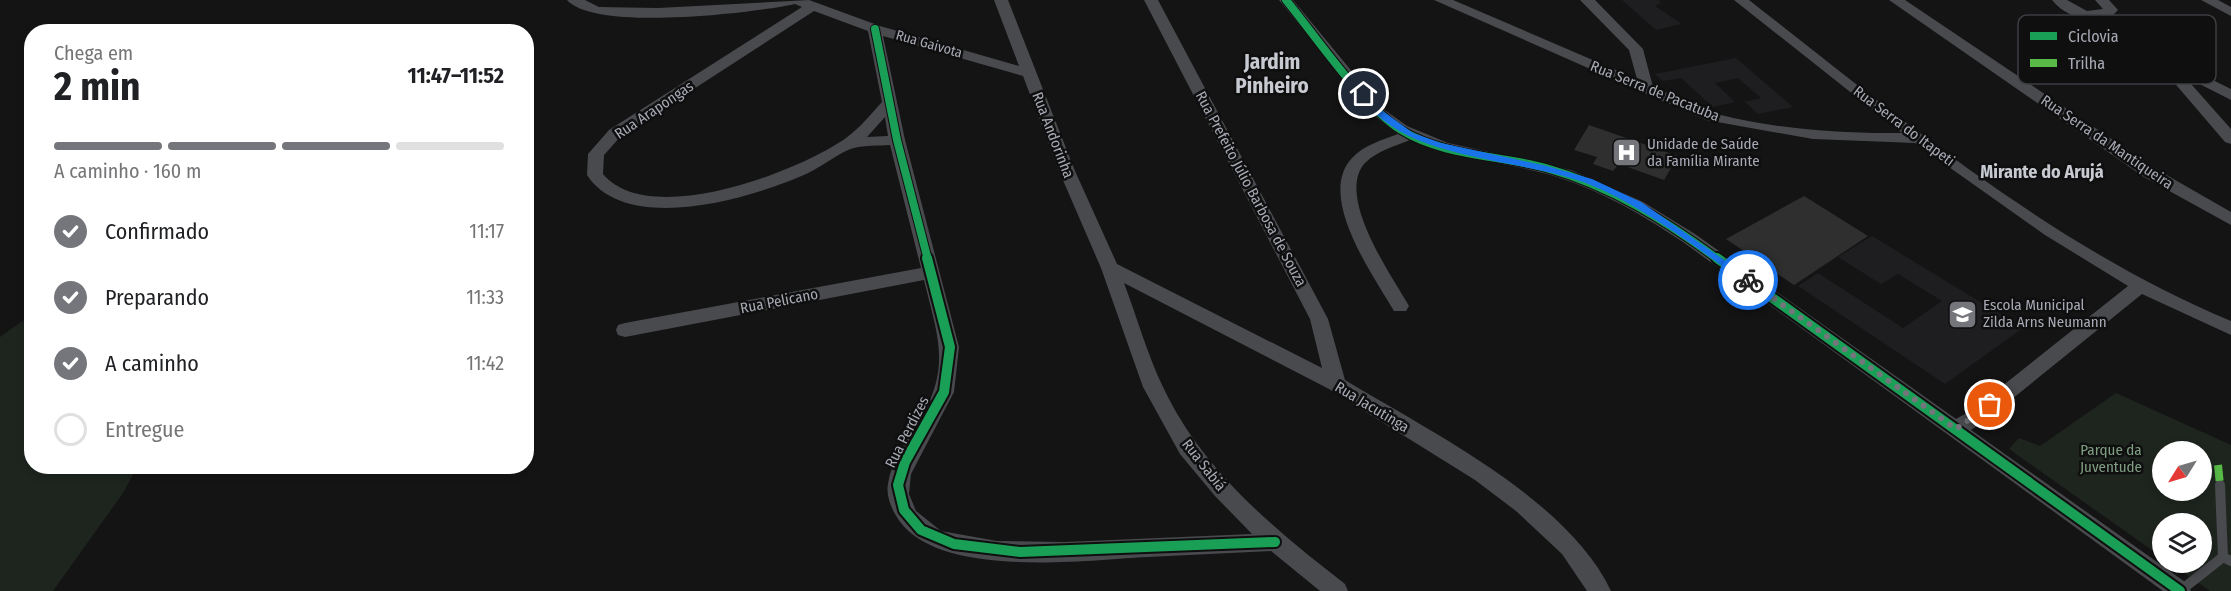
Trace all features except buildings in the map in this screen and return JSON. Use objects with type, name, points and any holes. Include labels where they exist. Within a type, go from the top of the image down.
[{"type":"street","points":[[574,0],[596,11],[612,12],[725,10],[763,7],[797,0]]},
{"type":"street","name":"Rua Gaivota","points":[[797,0],[875,29],[1029,73]]},
{"type":"street","name":"Rua Andorinha","points":[[1001,0],[1067,171],[1110,268]]},
{"type":"street","name":"Rua Prefeito Júlio Barbosa de Souza","points":[[1151,0],[1319,319],[1336,384]]},
{"type":"street","points":[[1286,0],[1377,111],[1410,135],[1439,145],[1544,168],[1589,181],[1638,204],[2180,591]]},
{"type":"street","name":"Rua Serra de Pacatuba","points":[[1441,0],[1711,117],[1759,127],[1859,138],[1917,138]]},
{"type":"street","points":[[1587,0],[1636,49],[1647,91]]},
{"type":"street","name":"Rua Serra do Itapeti","points":[[1741,0],[1917,138],[2031,219],[2140,286],[2231,328]]},
{"type":"street","name":"Rua Serra da Mantiqueira","points":[[1896,0],[2018,83]]},
{"type":"street","points":[[2059,0],[2076,12],[2103,7]]},
{"type":"street","points":[[2208,0],[2231,12]]},
{"type":"street","name":"Rua Arapongas","points":[[813,6],[615,133],[596,154],[595,175],[609,190],[626,198],[655,201],[716,198],[774,182],[850,143],[889,103]]},
{"type":"street","name":"Rua Perdizes","points":[[875,29],[897,140],[950,347],[949,374],[944,393],[906,463],[898,485],[902,506],[913,523],[934,537],[960,545],[999,550],[1059,552],[1275,542]]},
{"type":"street","name":"Rua Serra da Mantiqueira","points":[[2019,84],[2150,173],[2231,219]]},
{"type":"street","points":[[2183,84],[2231,139]]},
{"type":"street","points":[[2211,84],[2231,95]]},
{"type":"street","points":[[1400,306],[1362,238],[1347,188],[1348,176],[1355,164],[1369,152],[1410,135]]},
{"type":"street","name":"Rua Arapongas","points":[[850,143],[897,140]]},
{"type":"street","name":"Rua Jacutinga","points":[[1110,268],[1336,384],[1482,474],[1523,504],[1570,547],[1600,591]]},
{"type":"street","name":"Rua Sabiá","points":[[1110,268],[1153,387],[1187,448],[1222,490],[1275,542],[1337,591]]},
{"type":"street","name":"Rua Pelicano","points":[[625,330],[932,272]]},
{"type":"street","points":[[1956,429],[1979,415],[2140,286]]},
{"type":"lane","points":[[2180,591],[2227,559],[2220,485]]},
{"type":"shaded area","points":[[1622,0],[1659,0],[1661,3],[1655,6],[1682,24],[1656,30]]},
{"type":"shaded area","points":[[1736,58],[1793,107],[1758,114],[1745,102],[1761,98],[1738,78],[1715,83],[1735,102],[1713,107],[1681,78],[1663,81],[1655,74]]},
{"type":"shaded area","name":"Escola Municipal Zilda Arns Neumann","points":[[1872,236],[2023,328],[1945,384],[1798,286],[1818,273],[1903,328],[1942,301],[1898,274],[1881,284],[1838,257]]},
{"type":"green space","points":[[24,320],[24,474],[133,474],[123,493],[53,591],[0,591],[0,337]]},
{"type":"green space","name":"Parque da Juventude","points":[[2116,393],[2231,445],[2231,591],[2210,591],[2184,573],[2212,573],[2212,513],[2152,513],[2152,550],[2009,449],[2019,438],[2040,446]]},
{"type":"marked path","points":[[2218,465],[2220,485]]},
{"type":"cycle path","points":[[1286,0],[1377,111],[1402,130],[1443,146],[1528,164],[1584,180],[1655,216],[1689,238],[2180,591]]},
{"type":"cycle path","points":[[875,29],[897,140],[950,347],[948,375],[940,403],[900,474],[898,494],[908,517],[921,530],[935,538],[954,544],[997,551],[1065,552],[1275,542]]},
{"type":"way so far","points":[[1748,280],[1956,429],[1979,415],[1990,405]]},
{"type":"place","name":"Unidade de Saúde da Família Mirante","points":[[1626,153]]},
{"type":"place","name":"Escola Municipal Zilda Arns Neumann","points":[[1962,314]]},
{"type":"district","name":"Jardim Pinheiro","points":[[1272,74]]},
{"type":"district","name":"Mirante do Arujá","points":[[2042,172]]},
{"type":"route","points":[[1364,94],[1377,111],[1410,135],[1439,145],[1544,168],[1589,181],[1638,204],[1748,280]]}]
